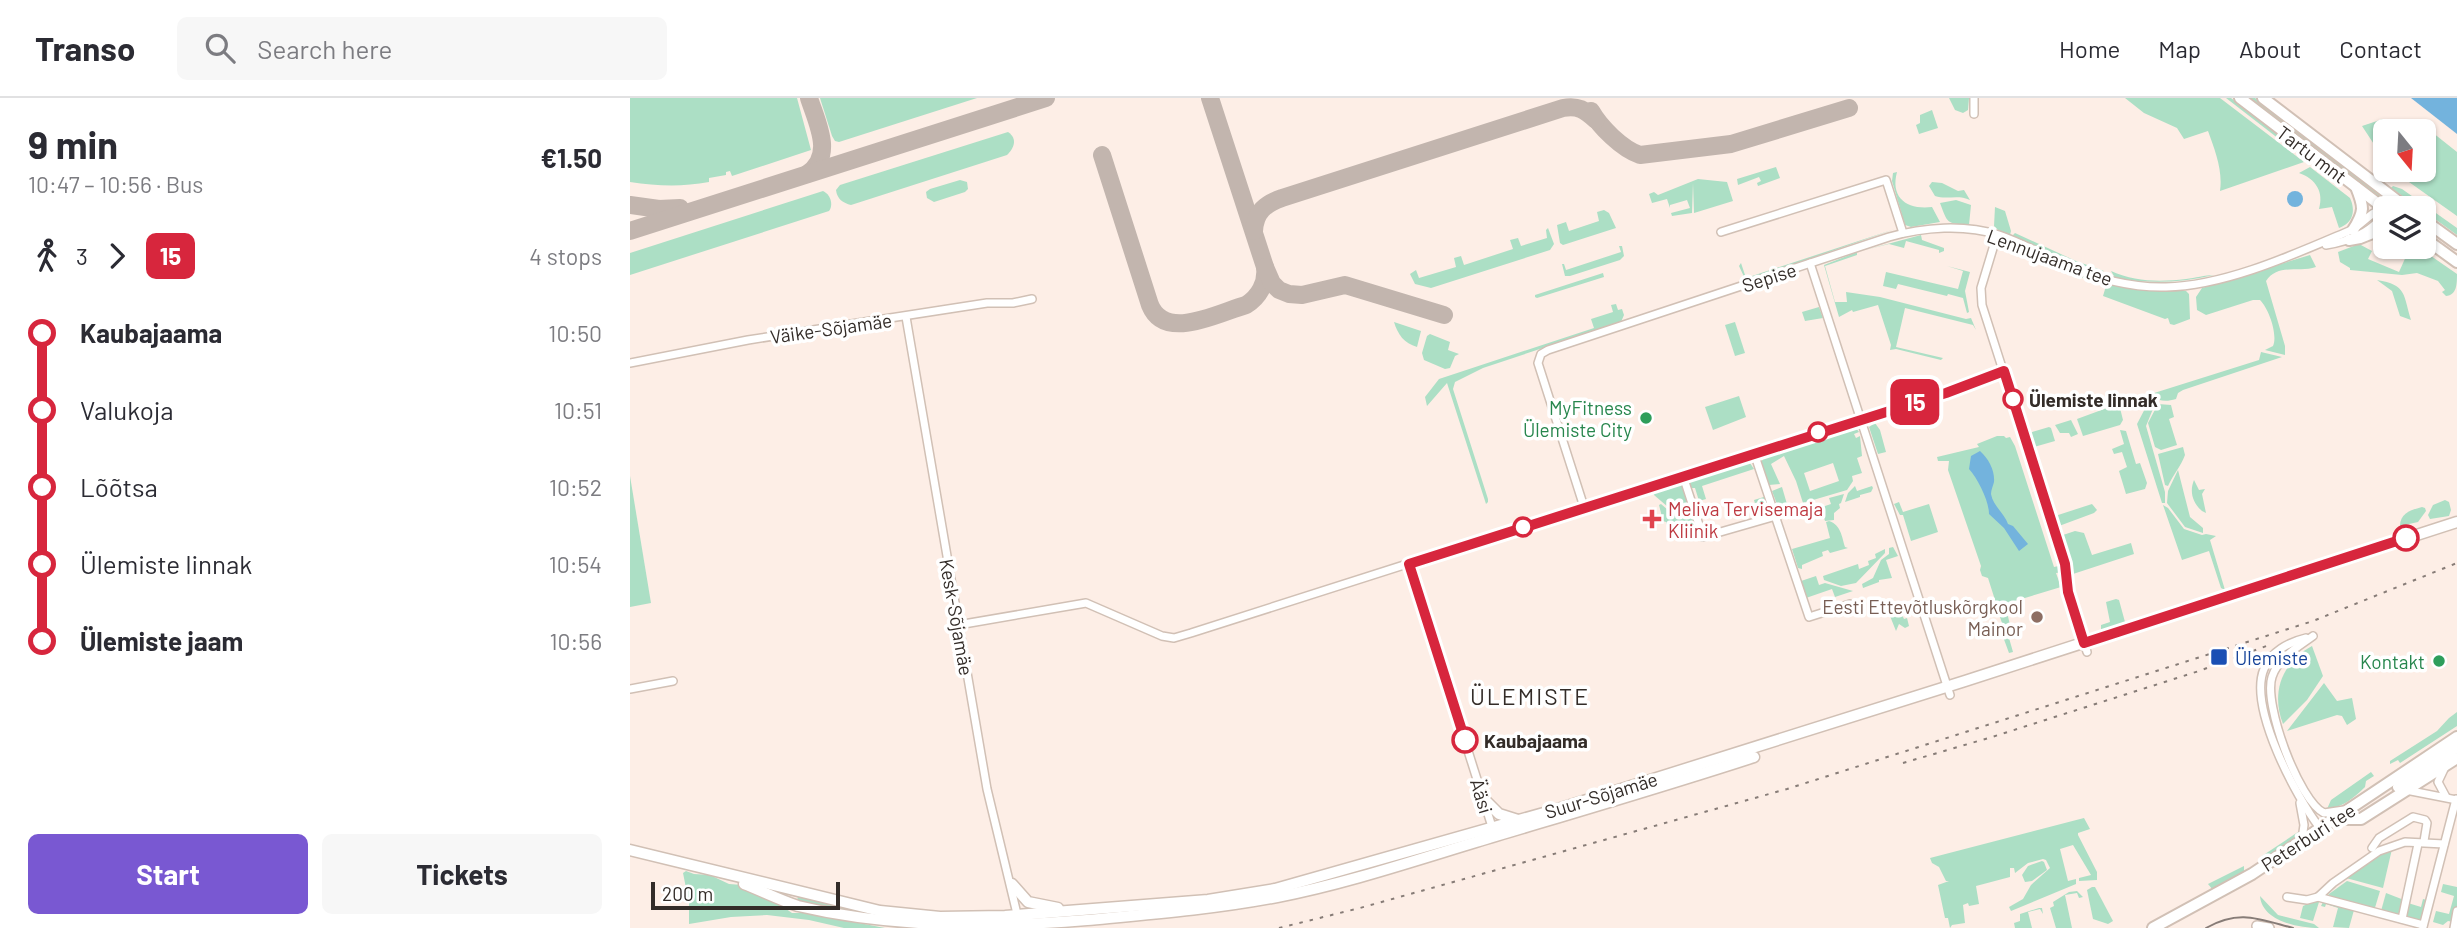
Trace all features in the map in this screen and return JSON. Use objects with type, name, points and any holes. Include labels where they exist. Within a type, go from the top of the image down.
[{"type":"highway","name":"Tartu mnt","points":[[2240,98],[2373,200]]},
{"type":"highway","name":"Tartu mnt","points":[[2263,98],[2391,196]]},
{"type":"highway","points":[[2356,187],[2363,209],[2351,235],[2360,238],[2373,233]]},
{"type":"highway","points":[[2385,191],[2386,196]]},
{"type":"highway","points":[[2436,229],[2457,244]]},
{"type":"highway","points":[[2436,247],[2457,262]]},
{"type":"highway","name":"Peterburi tee","points":[[2153,928],[2228,888],[2457,737]]},
{"type":"highway","points":[[2334,819],[2366,816],[2390,792],[2457,747]]},
{"type":"highway","name":"Peterburi tee","points":[[2366,816],[2457,758]]},
{"type":"main road","name":"Suur-Sõjamäe","points":[[630,850],[880,911],[940,917],[1019,921],[1209,909],[1278,897],[1331,885],[2085,648],[2457,522]]},
{"type":"main road","name":"Suur-Sõjamäe","points":[[721,874],[788,902],[862,921],[971,928],[1072,911],[1208,900],[1275,889],[1493,832],[1519,820],[1753,753]]},
{"type":"main road","points":[[1483,798],[1499,814],[1519,820]]},
{"type":"main road","points":[[1012,884],[1028,902],[1072,911]]},
{"type":"main road","points":[[788,902],[791,890]]},
{"type":"street","points":[[1974,98],[1974,114]]},
{"type":"street","points":[[1721,232],[1886,180],[1903,233]]},
{"type":"street","name":"Lennujaama tee","points":[[1903,233],[1952,228],[1997,234],[2086,273],[2128,284],[2156,287],[2210,281],[2351,235],[2373,214]]},
{"type":"street","name":"Sepise","points":[[1584,508],[1538,363],[1538,359],[1548,350],[1903,233]]},
{"type":"street","points":[[1997,234],[1983,278],[1981,299],[2065,564],[2068,592],[2085,648]]},
{"type":"street","points":[[1810,263],[1949,691]]},
{"type":"street","name":"Väike-Sõjamäe","points":[[630,363],[748,340],[987,303],[1013,303],[1032,299]]},
{"type":"street","name":"Kesk-Sõjamäe","points":[[906,317],[987,789],[1019,921]]},
{"type":"street","points":[[958,625],[1086,603],[1162,636],[1174,638],[1946,393],[2004,371]]},
{"type":"street","points":[[1754,453],[1809,617],[1850,604]]},
{"type":"street","points":[[1683,476],[1703,537],[1776,516]]},
{"type":"street","name":"Ääsi","points":[[1409,564],[1493,832]]},
{"type":"street","points":[[2319,828],[2298,795],[2273,739],[2259,689],[2264,667],[2271,657],[2294,641],[2313,636],[2292,651],[2275,670],[2270,690],[2282,744],[2313,805],[2321,812],[2328,813],[2351,808]]},
{"type":"street","points":[[630,689],[673,681]]},
{"type":"street","points":[[2446,765],[2438,782],[2446,797]]},
{"type":"street","points":[[2318,897],[2423,927],[2457,800],[2406,790]]},
{"type":"street","points":[[2298,795],[2304,825],[2301,841]]},
{"type":"street","points":[[2372,848],[2379,838],[2413,817],[2427,823],[2402,919]]},
{"type":"street","points":[[2287,897],[2307,900],[2318,897],[2379,851],[2405,842],[2444,844]]},
{"type":"street","points":[[2454,928],[2457,913]]},
{"type":"street","points":[[2257,926],[2269,928]]},
{"type":"green space","points":[[630,98],[797,98],[811,150],[732,176],[730,171],[726,172],[726,175],[709,178],[709,182],[670,185],[630,182]]},
{"type":"green space","points":[[820,98],[977,98],[839,142],[832,136]]},
{"type":"green space","points":[[1949,98],[1969,98],[1968,110],[1963,113],[1955,110]]},
{"type":"green space","points":[[2125,98],[2220,98],[2304,162],[2220,191],[2216,153],[2208,131],[2184,139],[2177,128],[2144,113]]},
{"type":"green space","points":[[2226,98],[2231,98],[2299,150],[2297,153]]},
{"type":"green space","points":[[2250,98],[2255,98],[2380,194],[2378,196]]},
{"type":"green space","points":[[1932,110],[1938,128],[1919,134],[1916,125],[1920,123],[1920,115]]},
{"type":"green space","points":[[2373,122],[2373,143],[2362,126]]},
{"type":"green space","points":[[1008,132],[1014,144],[1007,155],[851,205],[838,196],[836,190],[840,185]]},
{"type":"green space","points":[[2436,135],[2457,152],[2457,216],[2436,201],[2436,196],[2429,196],[2409,182],[2436,182]]},
{"type":"green space","points":[[1776,167],[1780,178],[1758,186],[1757,183],[1761,181],[1759,177],[1738,185],[1737,179]]},
{"type":"green space","points":[[2310,167],[2350,198],[2352,216],[2344,226],[2339,228],[2332,207],[2319,209],[2317,187],[2299,173]]},
{"type":"green space","points":[[1897,172],[1896,189],[1902,200],[1915,206],[1932,207],[1940,222],[1911,227],[1905,225],[1892,181],[1893,173]]},
{"type":"green space","points":[[1698,179],[1727,182],[1733,201],[1694,213],[1693,183],[1692,213],[1672,216],[1671,213],[1690,208],[1687,200],[1670,205],[1670,208],[1667,199],[1652,203],[1649,194],[1654,192],[1658,195]]},
{"type":"green space","points":[[960,180],[967,182],[968,189],[965,192],[934,202],[927,198],[926,192],[930,189]]},
{"type":"green space","points":[[1932,182],[1942,183],[1958,191],[1964,190],[1970,200],[1935,196],[1929,186]]},
{"type":"green space","points":[[2393,186],[2402,189],[2412,196],[2403,196],[2391,188]]},
{"type":"green space","points":[[823,191],[828,194],[830,200],[829,211],[630,275],[630,253]]},
{"type":"green space","points":[[1956,200],[1971,205],[1969,225],[1952,223],[1945,215],[1940,203]]},
{"type":"green space","points":[[1995,207],[2005,211],[2010,235],[1994,226]]},
{"type":"green space","points":[[1604,210],[1609,213],[1616,228],[1563,245],[1560,243],[1557,225],[1566,222],[1569,231],[1599,221],[1597,212]]},
{"type":"green space","points":[[2436,213],[2457,228],[2457,235],[2436,220]]},
{"type":"green space","points":[[1548,228],[1554,244],[1550,250],[1431,288],[1415,284],[1410,274],[1416,270],[1419,278],[1456,267],[1454,258],[1461,256],[1464,265],[1513,249],[1510,240],[1518,238],[1521,246],[1547,238]]},
{"type":"green space","points":[[1895,229],[1746,281],[1739,266],[1741,263],[1746,278]]},
{"type":"green space","points":[[2015,233],[2104,271],[2099,273],[2071,263],[2012,236]]},
{"type":"green space","points":[[1921,235],[1922,240],[1944,248],[1944,251],[1939,253],[1939,250],[1906,241],[1904,248],[1889,244],[1865,250]]},
{"type":"green space","points":[[2009,244],[2027,250],[2100,284],[2007,251]]},
{"type":"green space","points":[[2359,244],[2372,251],[2368,259],[2399,272],[2405,259],[2435,259],[2457,274],[2456,285],[2454,291],[2446,296],[2438,281],[2417,273],[2402,275],[2350,270],[2340,262],[2338,252]]},
{"type":"green space","points":[[1619,246],[1622,246],[1624,256],[1620,260],[1565,276],[1562,264],[1566,270],[1621,252]]},
{"type":"green space","points":[[1857,252],[1857,255],[1825,266],[1835,302],[1847,302],[1846,292],[1880,297],[1971,318],[1976,330],[1973,325],[1905,308],[1896,347],[1943,358],[1941,360],[1896,349],[1890,350],[1891,345],[1878,305],[1853,312],[1852,310],[1839,317],[1824,265]]},
{"type":"green space","points":[[2310,255],[2316,267],[2283,270],[2271,275],[2266,281],[2285,346],[2285,355],[2265,350],[2273,346],[2274,335],[2269,316],[2260,300],[2206,315],[2197,310],[2196,297],[2202,288]]},
{"type":"green space","points":[[1947,266],[1970,272],[1965,291],[1967,313],[1963,298],[1898,284],[1896,289],[1883,286],[1886,272],[1958,289],[1963,271]]},
{"type":"green space","points":[[2111,271],[2157,281],[2214,275],[2189,280],[2152,282],[2115,278]]},
{"type":"green space","points":[[1603,273],[1604,277],[1535,297],[1535,295]]},
{"type":"green space","points":[[2377,280],[2399,288],[2405,297],[2411,320],[2400,316],[2392,291]]},
{"type":"green space","points":[[2109,284],[2151,291],[2186,291],[2189,294],[2190,319],[2170,324],[2168,318],[2103,296]]},
{"type":"green space","points":[[1616,304],[1624,315],[1621,322],[1483,368],[1455,382],[1453,389],[1488,499],[1486,504],[1447,383],[1427,406],[1425,397],[1439,379],[1594,328],[1591,319],[1613,312],[1611,305]]},
{"type":"green space","points":[[1819,307],[1823,318],[1805,321],[1802,312]]},
{"type":"green space","points":[[1394,322],[1421,331],[1417,347],[1402,338]]},
{"type":"green space","points":[[1735,322],[1745,353],[1735,356],[1725,325]]},
{"type":"green space","points":[[1430,334],[1450,342],[1448,350],[1459,354],[1455,356],[1450,368],[1445,369],[1424,360],[1422,353]]},
{"type":"green space","points":[[2261,352],[2282,357],[2183,390],[2178,393],[2176,399],[2163,401],[2151,397],[2151,394],[2259,360]]},
{"type":"green space","points":[[1739,396],[1746,417],[1713,430],[1705,407]]},
{"type":"green space","points":[[2150,399],[2155,404],[2146,426],[2165,492],[2165,503],[2162,503],[2137,424]]},
{"type":"green space","points":[[2158,404],[2171,405],[2174,417],[2169,419],[2177,445],[2161,450],[2155,447],[2148,423]]},
{"type":"green space","points":[[2115,405],[2120,408],[2123,420],[2120,425],[2083,436],[2077,419]]},
{"type":"green space","points":[[2071,420],[2078,434],[2071,437],[2069,433],[2060,433],[2055,425]]},
{"type":"green space","points":[[1875,423],[1880,430],[1886,452],[1878,454],[1869,427]]},
{"type":"green space","points":[[1851,427],[1859,432],[1854,434],[1856,438],[1860,436],[1862,456],[1857,458],[1862,473],[1852,476],[1853,481],[1847,490],[1803,503],[1784,456],[1771,464],[1780,484],[1769,485],[1761,462],[1766,455]],"holes":[[[1833,463],[1839,481],[1810,491],[1804,473]]]},
{"type":"green space","points":[[2049,427],[2055,441],[2034,447],[2029,433]]},
{"type":"green space","points":[[2120,430],[2126,431],[2136,464],[2140,463],[2147,483],[2145,489],[2126,494],[2119,471],[2127,467],[2122,452],[2114,454],[2112,449],[2124,444]]},
{"type":"green space","points":[[1997,436],[2010,437],[2015,446],[2054,567],[2063,565],[2064,572],[2056,573],[2061,587],[2005,604],[2011,629],[2007,631],[2013,652],[2009,653],[2002,634],[1997,630],[2002,623],[1997,608],[1986,605],[1995,600],[1988,578],[1982,576],[1980,570],[1981,566],[1948,470],[1949,461],[1938,461],[1937,457],[1979,447],[1977,444]]},
{"type":"green space","points":[[2183,447],[2185,455],[2168,486],[2165,485],[2158,454]]},
{"type":"green space","points":[[1743,462],[1750,463],[1754,469],[1702,486],[1706,499],[1699,501],[1695,488],[1690,488],[1688,480]]},
{"type":"green space","points":[[2178,470],[2190,517],[2203,528],[2203,533],[2185,527],[2167,503],[2168,491]]},
{"type":"green space","points":[[630,476],[651,603],[630,607]]},
{"type":"green space","points":[[2194,480],[2199,490],[2205,489],[2202,494],[2206,513],[2194,501]]},
{"type":"green space","points":[[1680,482],[1691,514],[1675,513],[1654,495],[1653,491]]},
{"type":"green space","points":[[1855,486],[1857,491],[1872,486],[1873,488],[1871,492],[1845,502],[1848,493]]},
{"type":"green space","points":[[1782,487],[1789,511],[1797,509],[1800,512],[1785,517],[1772,491]]},
{"type":"green space","points":[[1844,494],[1840,508],[1834,513],[1834,520],[1825,521],[1822,511],[1807,512],[1831,504],[1829,498]]},
{"type":"green space","points":[[1767,496],[1770,510],[1759,517],[1754,500]]},
{"type":"green space","points":[[2445,500],[2449,502],[2451,510],[2449,516],[2430,519],[2428,515],[2433,505]]},
{"type":"green space","points":[[1899,502],[1903,512],[1929,504],[1938,532],[1911,541],[1903,515],[1900,515],[1894,504]]},
{"type":"green space","points":[[2092,504],[2097,510],[2094,513],[2059,526],[2055,516]]},
{"type":"green space","points":[[1659,505],[1675,516],[1692,516],[1696,528],[1693,535],[1681,539],[1680,534],[1673,535],[1663,521]]},
{"type":"green space","points":[[2163,505],[2184,529],[2216,536],[2210,540],[2225,590],[2221,588],[2209,551],[2182,560]]},
{"type":"green space","points":[[2422,507],[2426,511],[2418,522],[2400,526],[2404,515]]},
{"type":"green space","points":[[1829,521],[1839,528],[1845,547],[1848,548],[1830,553],[1828,550],[1822,552],[1823,556],[1802,565],[1802,569],[1798,568],[1792,549],[1830,538],[1826,522]]},
{"type":"green space","points":[[2075,531],[2084,533],[2092,555],[2131,543],[2134,554],[2073,574],[2060,536]]},
{"type":"green space","points":[[1893,547],[1898,556],[1886,560],[1892,578],[1879,580],[1863,588],[1862,584],[1873,578],[1881,560],[1889,554],[1889,548]]},
{"type":"green space","points":[[1885,549],[1885,553],[1856,583],[1841,586],[1824,580],[1823,576],[1858,564],[1859,569],[1869,565],[1868,561],[1876,558],[1875,554]]},
{"type":"green space","points":[[1816,576],[1819,585],[1825,583],[1853,591],[1835,597],[1832,589],[1806,598],[1801,581]]},
{"type":"green space","points":[[2119,600],[2125,622],[2101,630],[2101,625],[2110,622],[2106,602]]},
{"type":"green space","points":[[1896,602],[1909,626],[1905,628],[1899,624],[1896,631],[1890,616]]},
{"type":"green space","points":[[2312,646],[2323,676],[2307,700],[2283,724],[2278,701],[2281,680],[2293,661]]},
{"type":"green space","points":[[2324,683],[2337,701],[2352,698],[2356,719],[2347,725],[2342,716],[2337,715],[2287,731]]},
{"type":"green space","points":[[2457,712],[2457,726],[2400,763],[2398,760],[2390,764],[2390,761],[2437,731]]},
{"type":"green space","points":[[2371,772],[2374,776],[2366,781],[2365,787],[2357,795],[2343,804],[2327,809],[2331,800]]},
{"type":"green space","points":[[2084,818],[2090,829],[2078,835],[2097,872],[2097,880],[2079,881],[2079,878],[2091,875],[2073,845],[2060,849],[2068,881],[2076,879],[2076,884],[2011,911],[2009,907],[2023,899],[2031,885],[2050,868],[2043,859],[2028,863],[2015,873],[2014,868],[2010,868],[2010,877],[1976,886],[1979,904],[1963,905],[1965,923],[1952,925],[1950,928],[1948,918],[1945,918],[1938,885],[1949,881],[1946,881],[1939,867],[1932,863],[1930,858]]},
{"type":"green space","points":[[2301,830],[2297,838],[2262,860],[2262,856]]},
{"type":"green space","points":[[2392,849],[2383,888],[2346,878],[2377,855]]},
{"type":"green space","points":[[2042,861],[2047,870],[2032,881],[2025,882],[2022,875],[2028,866]]},
{"type":"green space","points":[[2244,866],[2244,872],[2213,890],[2208,884]]},
{"type":"green space","points":[[686,871],[710,875],[729,884],[742,885],[769,897],[792,913],[808,913],[885,928],[844,928],[767,915],[731,917],[689,924],[689,903],[683,873]]},
{"type":"green space","points":[[2347,881],[2380,891],[2374,911],[2327,898]]},
{"type":"green space","points":[[2443,884],[2457,887],[2457,907],[2453,922],[2448,921],[2443,925],[2433,922],[2436,911],[2449,914],[2454,896],[2441,892]]},
{"type":"green space","points":[[2095,887],[2113,921],[2108,924],[2093,919],[2087,890]]},
{"type":"green space","points":[[2077,891],[2083,897],[2079,898],[2077,893],[2065,895],[2072,928],[2056,928],[2050,908],[2054,906],[2053,902],[2069,892]]},
{"type":"green space","points":[[2386,893],[2404,900],[2400,917],[2381,911]]},
{"type":"green space","points":[[798,896],[885,916],[863,917],[797,901]]},
{"type":"green space","points":[[2260,896],[2278,915],[2314,924],[2319,928],[2301,927],[2274,917],[2262,905]]},
{"type":"green space","points":[[2423,899],[2427,900],[2421,921],[2404,917],[2408,903],[2421,907]]},
{"type":"green space","points":[[2317,900],[2319,902],[2313,921],[2300,918],[2303,906]]},
{"type":"green space","points":[[2324,900],[2354,910],[2349,928],[2333,927],[2338,908],[2326,904],[2325,907],[2321,906]]},
{"type":"green space","points":[[2042,908],[2043,914],[2040,909],[2028,912],[2032,928],[2015,928],[2014,923],[2020,921],[2020,914]]},
{"type":"water","points":[[2411,98],[2457,98],[2457,134]]},
{"type":"water","points":[[2292,191],[2298,191],[2303,199],[2301,205],[2292,207],[2287,202],[2287,196]]},
{"type":"water","points":[[1980,451],[1992,469],[1994,482],[1991,494],[1994,502],[2008,524],[2013,526],[2028,544],[2019,551],[2004,528],[1989,514],[1982,490],[1969,469],[1971,456]]},
{"type":"taxiway","points":[[807,174],[815,167],[822,149],[822,139],[809,98]]},
{"type":"taxiway","points":[[630,231],[1046,98]]},
{"type":"taxiway","points":[[1102,155],[1150,305],[1157,316],[1167,322],[1193,322],[1246,305],[1261,289],[1265,279],[1265,267],[1210,98]]},
{"type":"taxiway","points":[[1254,231],[1256,219],[1262,210],[1282,198],[1563,108],[1581,109],[1596,120]]},
{"type":"taxiway","points":[[1591,111],[1612,137],[1640,155],[1731,144],[1849,108]]},
{"type":"taxiway","points":[[630,205],[659,209],[680,208]]},
{"type":"taxiway","points":[[1265,267],[1272,283],[1289,294],[1302,295],[1345,285],[1444,315]]},
{"type":"tram line","points":[[2206,928],[2239,917],[2293,928]]},
{"type":"railway","points":[[1279,928],[1787,789],[2313,621],[2457,563]]},
{"type":"railway","points":[[1903,763],[2199,671],[2269,645]]},
{"type":"bus line","name":"15","points":[[1465,740],[1409,564],[1946,393],[2004,371],[2065,564],[2068,592],[2084,643],[2406,538]]},
{"type":"place","name":"Ülemiste linnak","points":[[2013,399]]},
{"type":"place","name":"MyFitness Ülemiste City","points":[[1646,418]]},
{"type":"place","name":"Meliva Tervisemaja Kliinik","points":[[1652,519]]},
{"type":"place","name":"Eesti Ettevõtluskõrgkool Mainor","points":[[2037,617]]},
{"type":"place","name":"Ülemiste","points":[[2219,657]]},
{"type":"place","name":"Kontakt","points":[[2439,661]]},
{"type":"place","name":"Kaubajaama","points":[[1465,740]]},
{"type":"district","name":"ÜLEMISTE","points":[[1530,696]]}]
